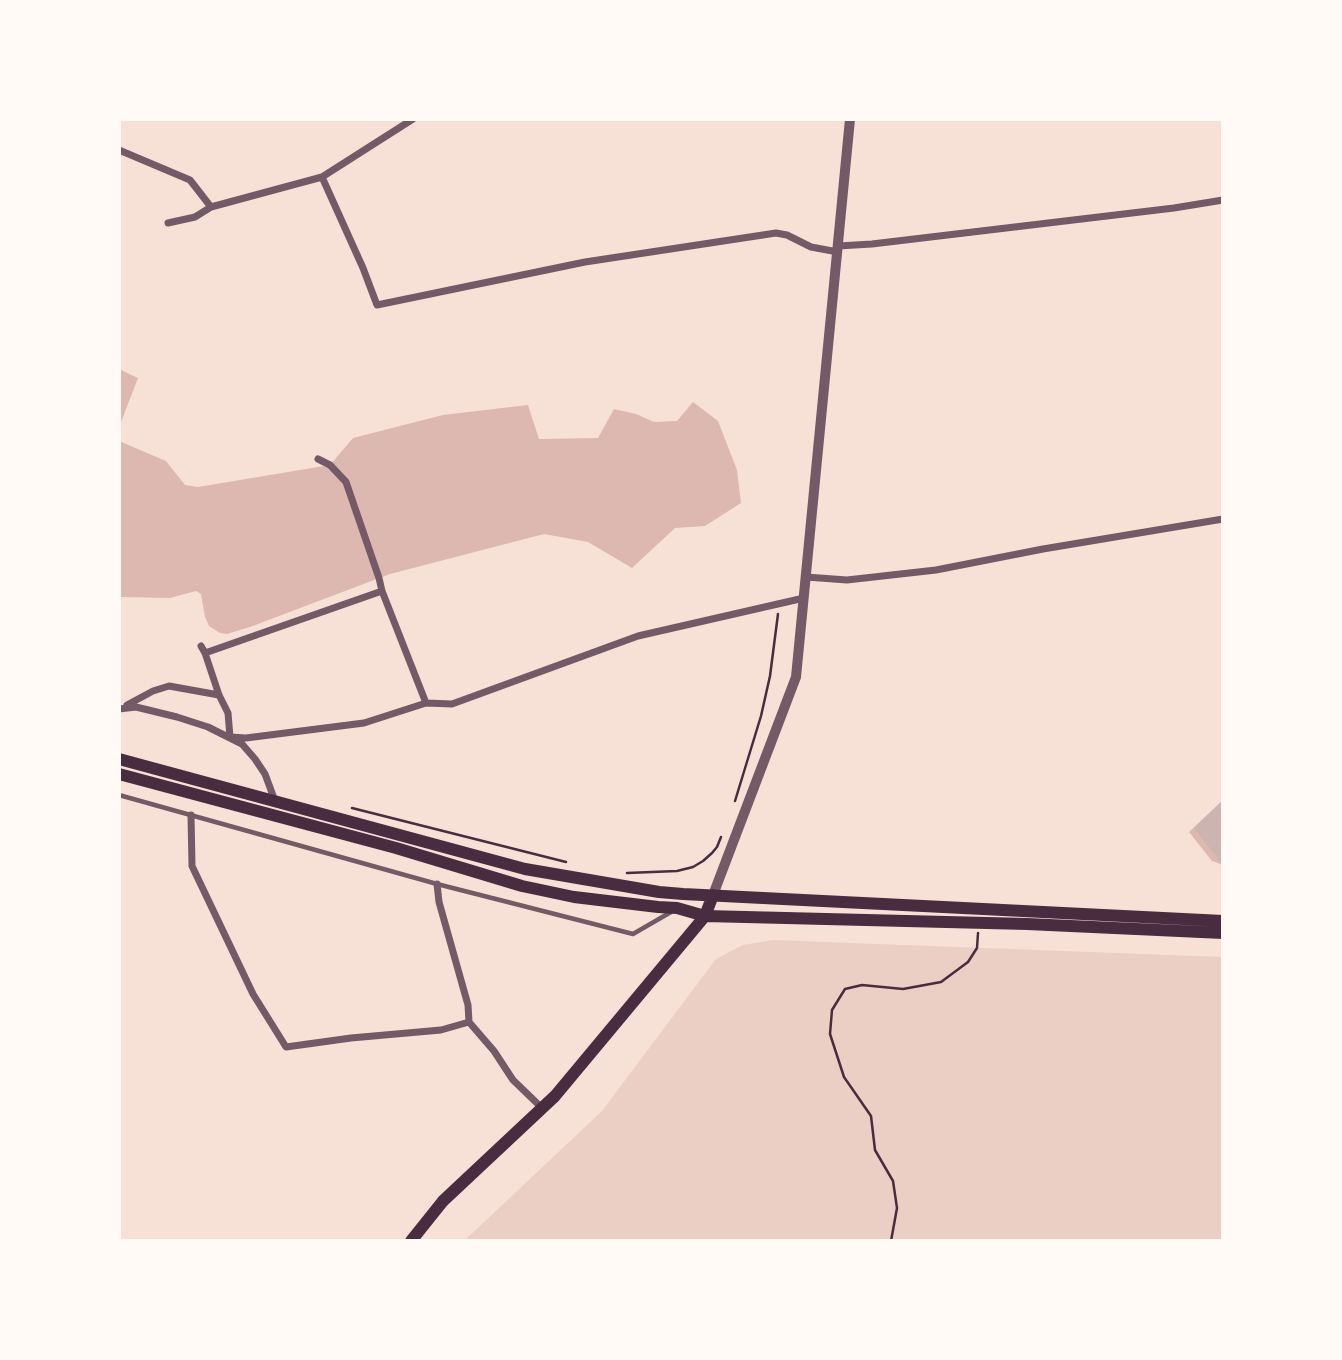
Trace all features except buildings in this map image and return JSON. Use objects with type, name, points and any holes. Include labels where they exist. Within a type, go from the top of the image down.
[{"type":"main road","points":[[119,759],[525,869],[659,892],[1223,921]]},
{"type":"main road","points":[[119,774],[396,848],[522,886],[574,897],[677,908],[705,916],[1223,933]]},
{"type":"main road","points":[[411,1241],[443,1201],[564,1085],[705,916],[713,895]]},
{"type":"street","points":[[168,223],[195,217],[211,207],[322,177],[413,119]]},
{"type":"street","points":[[713,895],[796,677],[850,119]]},
{"type":"street","points":[[119,150],[190,180],[211,207]]},
{"type":"street","points":[[322,177],[377,305],[584,262],[776,233],[787,235],[811,247],[838,249],[1223,200]]},
{"type":"street","points":[[318,459],[330,465],[346,482],[382,591],[426,703]]},
{"type":"street","points":[[806,577],[847,580],[936,570],[1056,546],[1223,519]]},
{"type":"street","points":[[230,737],[228,713],[203,650],[382,591]]},
{"type":"street","points":[[230,737],[246,738],[364,723],[426,703],[452,704],[638,636],[804,598]]},
{"type":"street","points":[[121,708],[153,691],[169,686],[219,695]]},
{"type":"street","points":[[121,708],[136,707],[208,727],[242,744],[265,774],[275,801]]},
{"type":"street","points":[[191,815],[192,866],[253,994],[286,1047],[441,1030],[470,1022]]},
{"type":"street","points":[[437,884],[439,902],[468,1005],[470,1022],[513,1080],[542,1108]]},
{"type":"lane","points":[[119,795],[437,884],[633,934],[677,908]]},
{"type":"path","points":[[735,801],[771,676],[779,604]]},
{"type":"path","points":[[352,808],[569,863]]},
{"type":"path","points":[[617,872],[677,871],[693,867],[712,853],[722,836]]},
{"type":"path","points":[[891,1241],[897,1208],[893,1181],[875,1150],[870,1116],[844,1077],[830,1034],[832,1010],[845,989],[862,985],[903,989],[941,982],[968,962],[977,948],[977,923]]},
{"type":"shaded area","points":[[119,369],[138,378],[121,422],[119,421]]},
{"type":"shaded area","points":[[693,402],[718,421],[737,470],[741,503],[705,526],[675,528],[632,568],[588,542],[544,534],[390,574],[227,634],[209,626],[201,594],[196,591],[170,598],[119,597],[119,441],[166,461],[185,485],[198,487],[330,465],[353,438],[443,415],[528,405],[539,439],[598,438],[614,409],[654,422],[677,421]]},
{"type":"shaded area","points":[[1223,800],[1223,865],[1212,861],[1189,832]]},
{"type":"shaded area","points":[[773,940],[1223,957],[1223,1241],[464,1241],[602,1111],[716,959],[743,945]]}]
